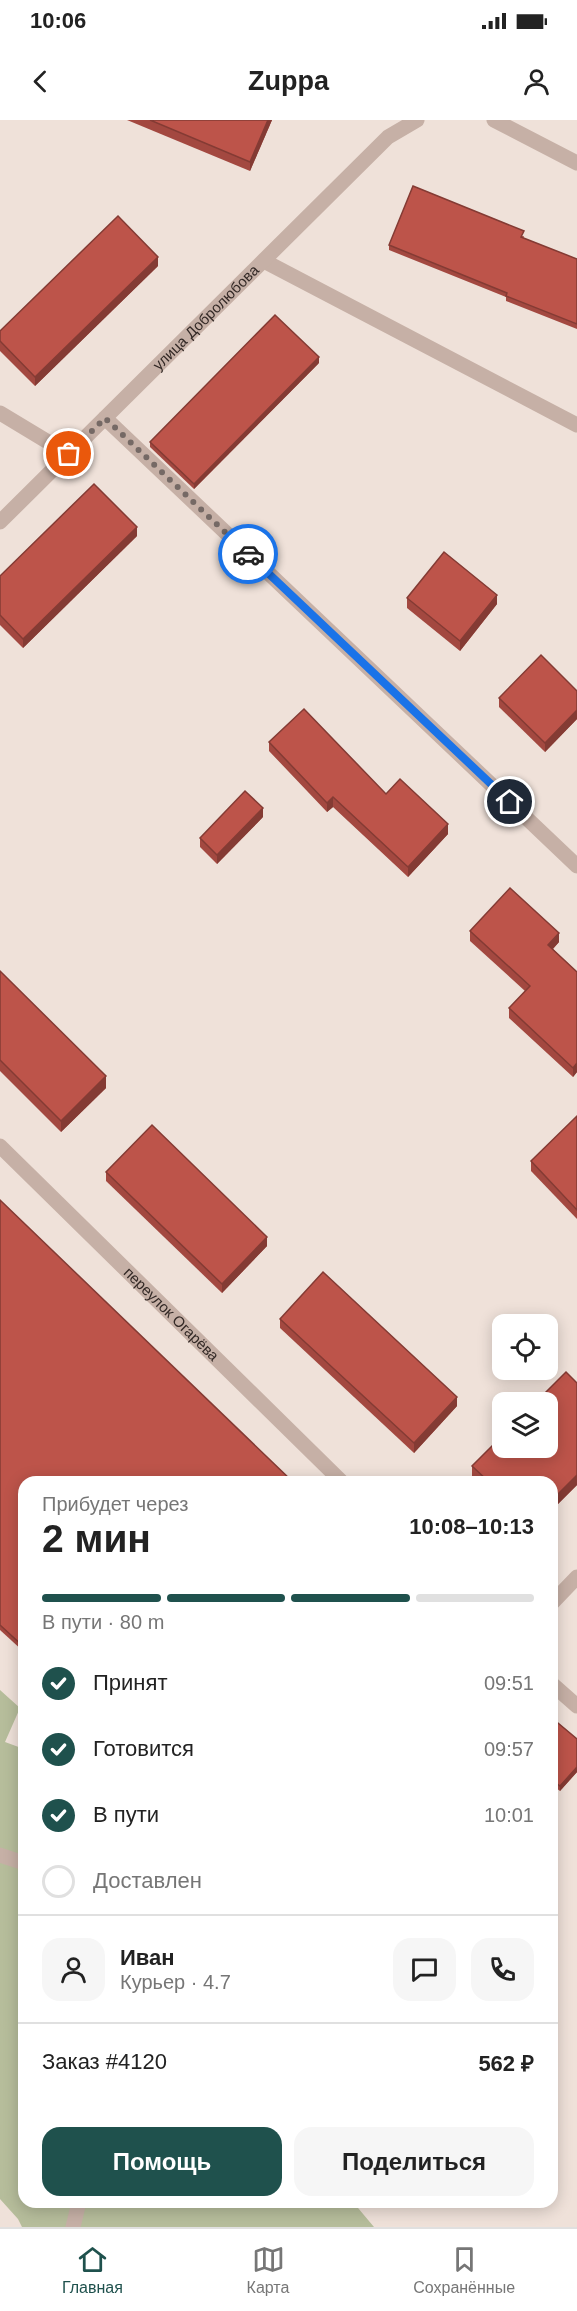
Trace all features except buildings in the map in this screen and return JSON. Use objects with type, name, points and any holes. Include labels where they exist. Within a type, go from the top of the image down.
[{"type":"street","name":"улица Добролюбова","points":[[0,522],[388,137],[417,120]]},
{"type":"street","points":[[494,120],[577,163]]},
{"type":"street","points":[[264,261],[577,424]]},
{"type":"street","points":[[0,413],[69,454]]},
{"type":"street","points":[[105,418],[577,866]]},
{"type":"street","name":"переулок Огарёва","points":[[0,1146],[336,1476]]},
{"type":"street","points":[[558,1597],[577,1577]]},
{"type":"street","points":[[558,1689],[577,1706]]},
{"type":"street","points":[[0,1855],[18,1861]]},
{"type":"street","points":[[72,2227],[77,2208]]},
{"type":"green space","points":[[0,1690],[18,1706],[18,1713],[5,1742],[18,1747],[18,2208],[358,2208],[374,2227],[22,2227],[0,2199]]},
{"type":"way so far","points":[[69,454],[105,418],[248,554]]},
{"type":"route","points":[[248,554],[510,802]]}]
